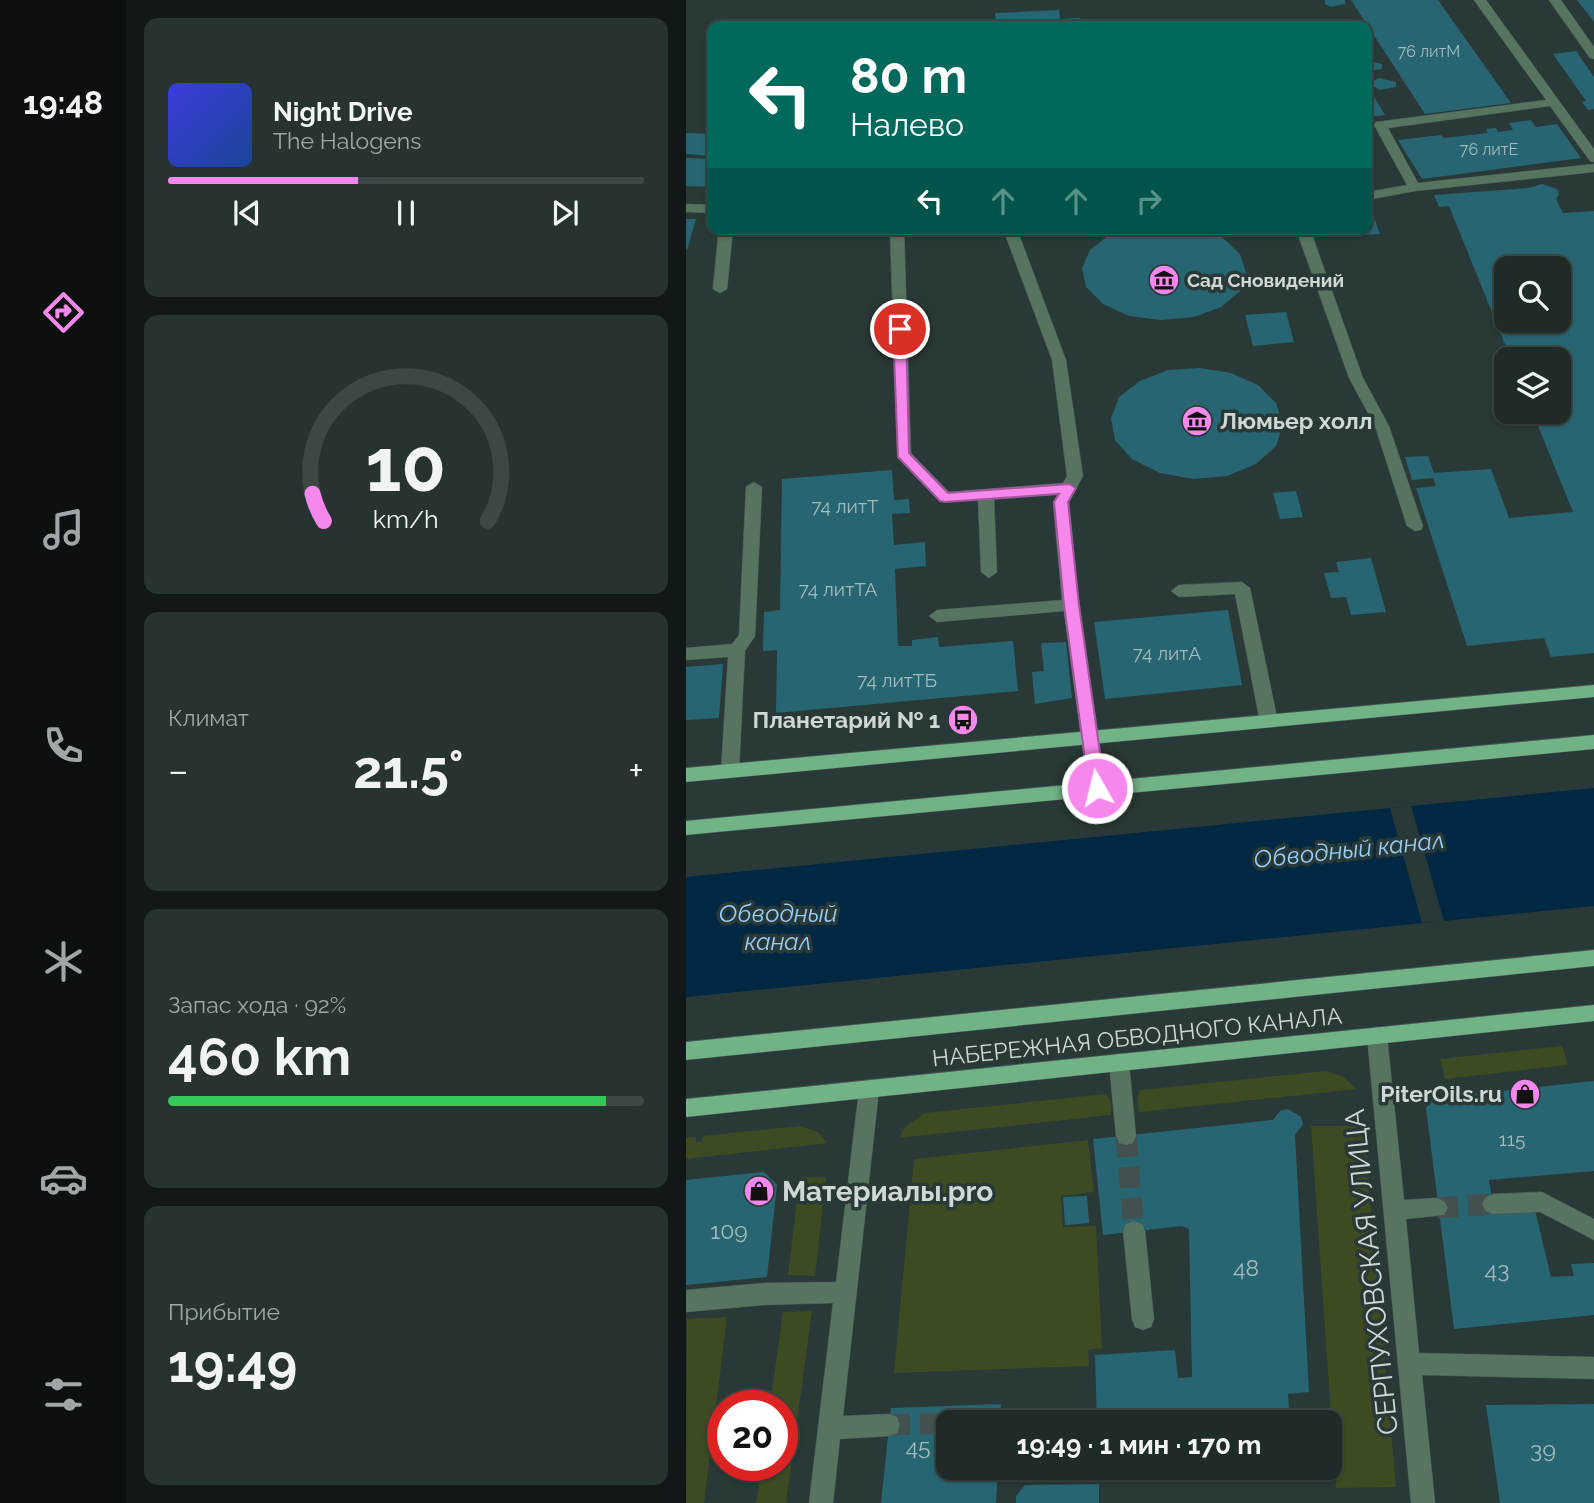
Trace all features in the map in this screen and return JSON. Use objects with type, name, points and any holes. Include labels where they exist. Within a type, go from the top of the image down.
[{"type":"main road","points":[[686,775],[1594,691]]},
{"type":"main road","points":[[686,828],[1594,742]]},
{"type":"main road","name":"НАБЕРЕЖНАЯ ОБВОДНОГО КАНАЛА","points":[[686,1051],[1594,958]]},
{"type":"main road","name":"НАБЕРЕЖНАЯ ОБВОДНОГО КАНАЛА","points":[[686,1108],[1594,1013]]},
{"type":"street","points":[[1480,0],[1594,158]]},
{"type":"street","points":[[1555,0],[1594,55]]},
{"type":"street","points":[[1414,187],[1380,125],[1555,102]]},
{"type":"street","points":[[1372,195],[1414,187],[1594,168]]},
{"type":"street","points":[[686,208],[707,209]]},
{"type":"street","points":[[720,289],[726,235]]},
{"type":"street","points":[[897,235],[903,454],[945,498],[1069,488]]},
{"type":"street","points":[[1012,235],[1059,360],[1075,476],[1061,502],[1097,788]]},
{"type":"street","points":[[1305,235],[1356,378],[1382,426],[1415,526]]},
{"type":"street","points":[[730,771],[737,650],[747,636],[754,487]]},
{"type":"street","points":[[986,494],[989,572]]},
{"type":"street","points":[[1179,591],[1242,588],[1269,722]]},
{"type":"street","points":[[937,617],[1072,605]]},
{"type":"street","points":[[686,654],[737,650]]},
{"type":"street","name":"СЕРПУХОВСКАЯ УЛИЦА","points":[[1377,1036],[1423,1503]]},
{"type":"street","points":[[1119,1063],[1126,1136]]},
{"type":"street","points":[[821,1503],[869,1090]]},
{"type":"street","points":[[1493,1204],[1542,1202],[1594,1230]]},
{"type":"street","points":[[1394,1210],[1437,1208]]},
{"type":"street","points":[[1135,1231],[1143,1319]]},
{"type":"street","points":[[686,1301],[764,1294],[845,1292]]},
{"type":"street","points":[[1410,1364],[1594,1368]]},
{"type":"street","points":[[830,1428],[889,1425]]},
{"type":"green space","points":[[1562,1046],[1568,1065],[1445,1079],[1440,1059]]},
{"type":"green space","points":[[1325,1071],[1342,1076],[1357,1089],[1139,1112],[1137,1099],[1140,1090]]},
{"type":"green space","points":[[1105,1094],[1111,1101],[1111,1115],[899,1138],[906,1126],[925,1113]]},
{"type":"green space","points":[[800,1126],[818,1132],[827,1143],[686,1159],[686,1138],[696,1137],[696,1142],[702,1142],[703,1136]]},
{"type":"green space","points":[[1311,1126],[1364,1126],[1396,1487],[1336,1488],[1335,1480],[1342,1480],[1342,1410],[1331,1410]]},
{"type":"green space","points":[[1088,1140],[1094,1192],[1061,1196],[1063,1227],[1096,1226],[1102,1348],[1088,1350],[1089,1366],[894,1373],[914,1159]]},
{"type":"green space","points":[[800,1177],[826,1177],[815,1276],[788,1275]]},
{"type":"green space","points":[[812,1311],[798,1414],[798,1390],[772,1390],[783,1312]]},
{"type":"green space","points":[[727,1317],[718,1390],[707,1390],[707,1479],[704,1503],[686,1503],[687,1319]]},
{"type":"green space","points":[[759,1481],[789,1481],[786,1503],[756,1503]]},
{"type":"water","name":"Обводный канал","points":[[1594,788],[1594,906],[686,997],[686,877]]},
{"type":"pier","points":[[1411,806],[1444,921],[1422,923],[1390,808]]},
{"type":"building","points":[[1325,0],[1345,0],[1345,4],[1331,7],[1325,4]]},
{"type":"building","points":[[1351,0],[1438,0],[1511,103],[1425,114],[1372,32],[1372,21],[1365,21]]},
{"type":"building","points":[[1577,0],[1594,0],[1594,22]]},
{"type":"building","points":[[1059,10],[1060,19],[1080,18],[1081,21],[996,21],[995,13]]},
{"type":"building","points":[[1576,51],[1594,77],[1594,109],[1588,110],[1582,102],[1586,101],[1553,54]]},
{"type":"building","points":[[1372,61],[1382,64],[1382,69],[1372,70]]},
{"type":"building","points":[[1379,78],[1396,82],[1396,87],[1380,90],[1373,86],[1373,81]]},
{"type":"building","points":[[1372,93],[1385,115],[1372,116]]},
{"type":"building","points":[[1531,120],[1536,127],[1557,124],[1581,158],[1422,179],[1398,140],[1488,133],[1486,129],[1496,128],[1498,132],[1513,130],[1509,123]]},
{"type":"building","points":[[686,133],[707,134],[707,156],[686,154]]},
{"type":"building","points":[[686,158],[707,159],[707,187],[686,186]]},
{"type":"building","points":[[1542,184],[1557,189],[1559,194],[1556,199],[1563,213],[1594,211],[1594,653],[1551,657],[1544,638],[1467,646],[1416,488],[1436,486],[1433,478],[1412,480],[1405,457],[1428,456],[1434,473],[1491,469],[1509,518],[1573,512],[1537,424],[1571,424],[1571,347],[1506,347],[1500,333],[1571,333],[1571,256],[1494,256],[1494,317],[1449,206],[1439,207],[1434,195],[1529,188]]},
{"type":"building","points":[[686,219],[696,219],[687,250],[686,250]]},
{"type":"building","points":[[1372,220],[1375,220],[1380,234],[1372,234]]},
{"type":"building","name":"Сад Сновидений","points":[[1109,235],[1216,235],[1240,254],[1246,272],[1240,291],[1221,307],[1194,317],[1161,320],[1129,316],[1103,304],[1086,287],[1082,268],[1090,250]]},
{"type":"building","points":[[1328,235],[1363,235],[1329,237]]},
{"type":"building","points":[[1286,312],[1294,342],[1253,346],[1245,315]]},
{"type":"building","name":"Люмьер холл","points":[[1200,368],[1231,373],[1258,385],[1276,403],[1283,425],[1276,446],[1256,464],[1227,476],[1193,479],[1160,473],[1132,459],[1115,440],[1111,418],[1119,397],[1140,381],[1168,370]]},
{"type":"building","points":[[892,470],[894,500],[909,499],[910,513],[892,514],[894,545],[925,542],[926,566],[895,569],[898,646],[912,646],[912,640],[938,637],[939,647],[1013,641],[1018,691],[776,713],[777,650],[763,651],[764,612],[780,610],[782,479]]},
{"type":"building","points":[[1296,491],[1303,517],[1280,519],[1273,493]]},
{"type":"building","points":[[1371,558],[1386,612],[1351,615],[1346,597],[1331,598],[1324,573],[1339,572],[1336,562]]},
{"type":"building","points":[[1228,610],[1242,685],[1105,699],[1094,622]]},
{"type":"building","points":[[1066,642],[1072,698],[1035,704],[1032,672],[1044,671],[1041,643]]},
{"type":"building","points":[[723,664],[719,718],[686,720],[686,667]]},
{"type":"building","points":[[1594,1081],[1594,1171],[1489,1180],[1493,1204],[1535,1210],[1551,1277],[1574,1276],[1571,1264],[1594,1263],[1594,1315],[1454,1329],[1426,1108],[1434,1098]]},
{"type":"building","points":[[1288,1109],[1301,1117],[1303,1124],[1295,1135],[1309,1392],[1288,1394],[1289,1410],[1097,1410],[1095,1355],[1175,1350],[1178,1378],[1192,1377],[1189,1229],[1182,1226],[1103,1235],[1093,1139],[1273,1120],[1280,1111]]},
{"type":"building","points":[[764,1172],[777,1185],[767,1277],[686,1285],[686,1180]]},
{"type":"building","points":[[1087,1196],[1089,1223],[1065,1225],[1063,1197]]},
{"type":"building","points":[[1001,1404],[1001,1410],[936,1410],[936,1480],[997,1480],[996,1503],[881,1503],[891,1408]]},
{"type":"building","points":[[1594,1404],[1594,1503],[1500,1503],[1486,1405]]},
{"type":"building","points":[[1099,1484],[1099,1503],[1016,1503],[1016,1496],[1025,1485]]},
{"type":"tunnel","points":[[1126,1136],[1134,1231]]},
{"type":"tunnel","points":[[1437,1208],[1493,1204]]},
{"type":"tunnel","points":[[889,1425],[936,1423]]},
{"type":"place","name":"Сад Сновидений","points":[[1164,280]]},
{"type":"place","name":"Люмьер холл","points":[[1197,421]]},
{"type":"place","name":"Планетарий № 1","points":[[963,720]]},
{"type":"place","name":"PiterOils.ru","points":[[1525,1094]]},
{"type":"place","name":"Материалы.pro","points":[[759,1191]]},
{"type":"route","points":[[900,329],[903,454],[945,498],[1069,488],[1061,502],[1097,788]]}]
